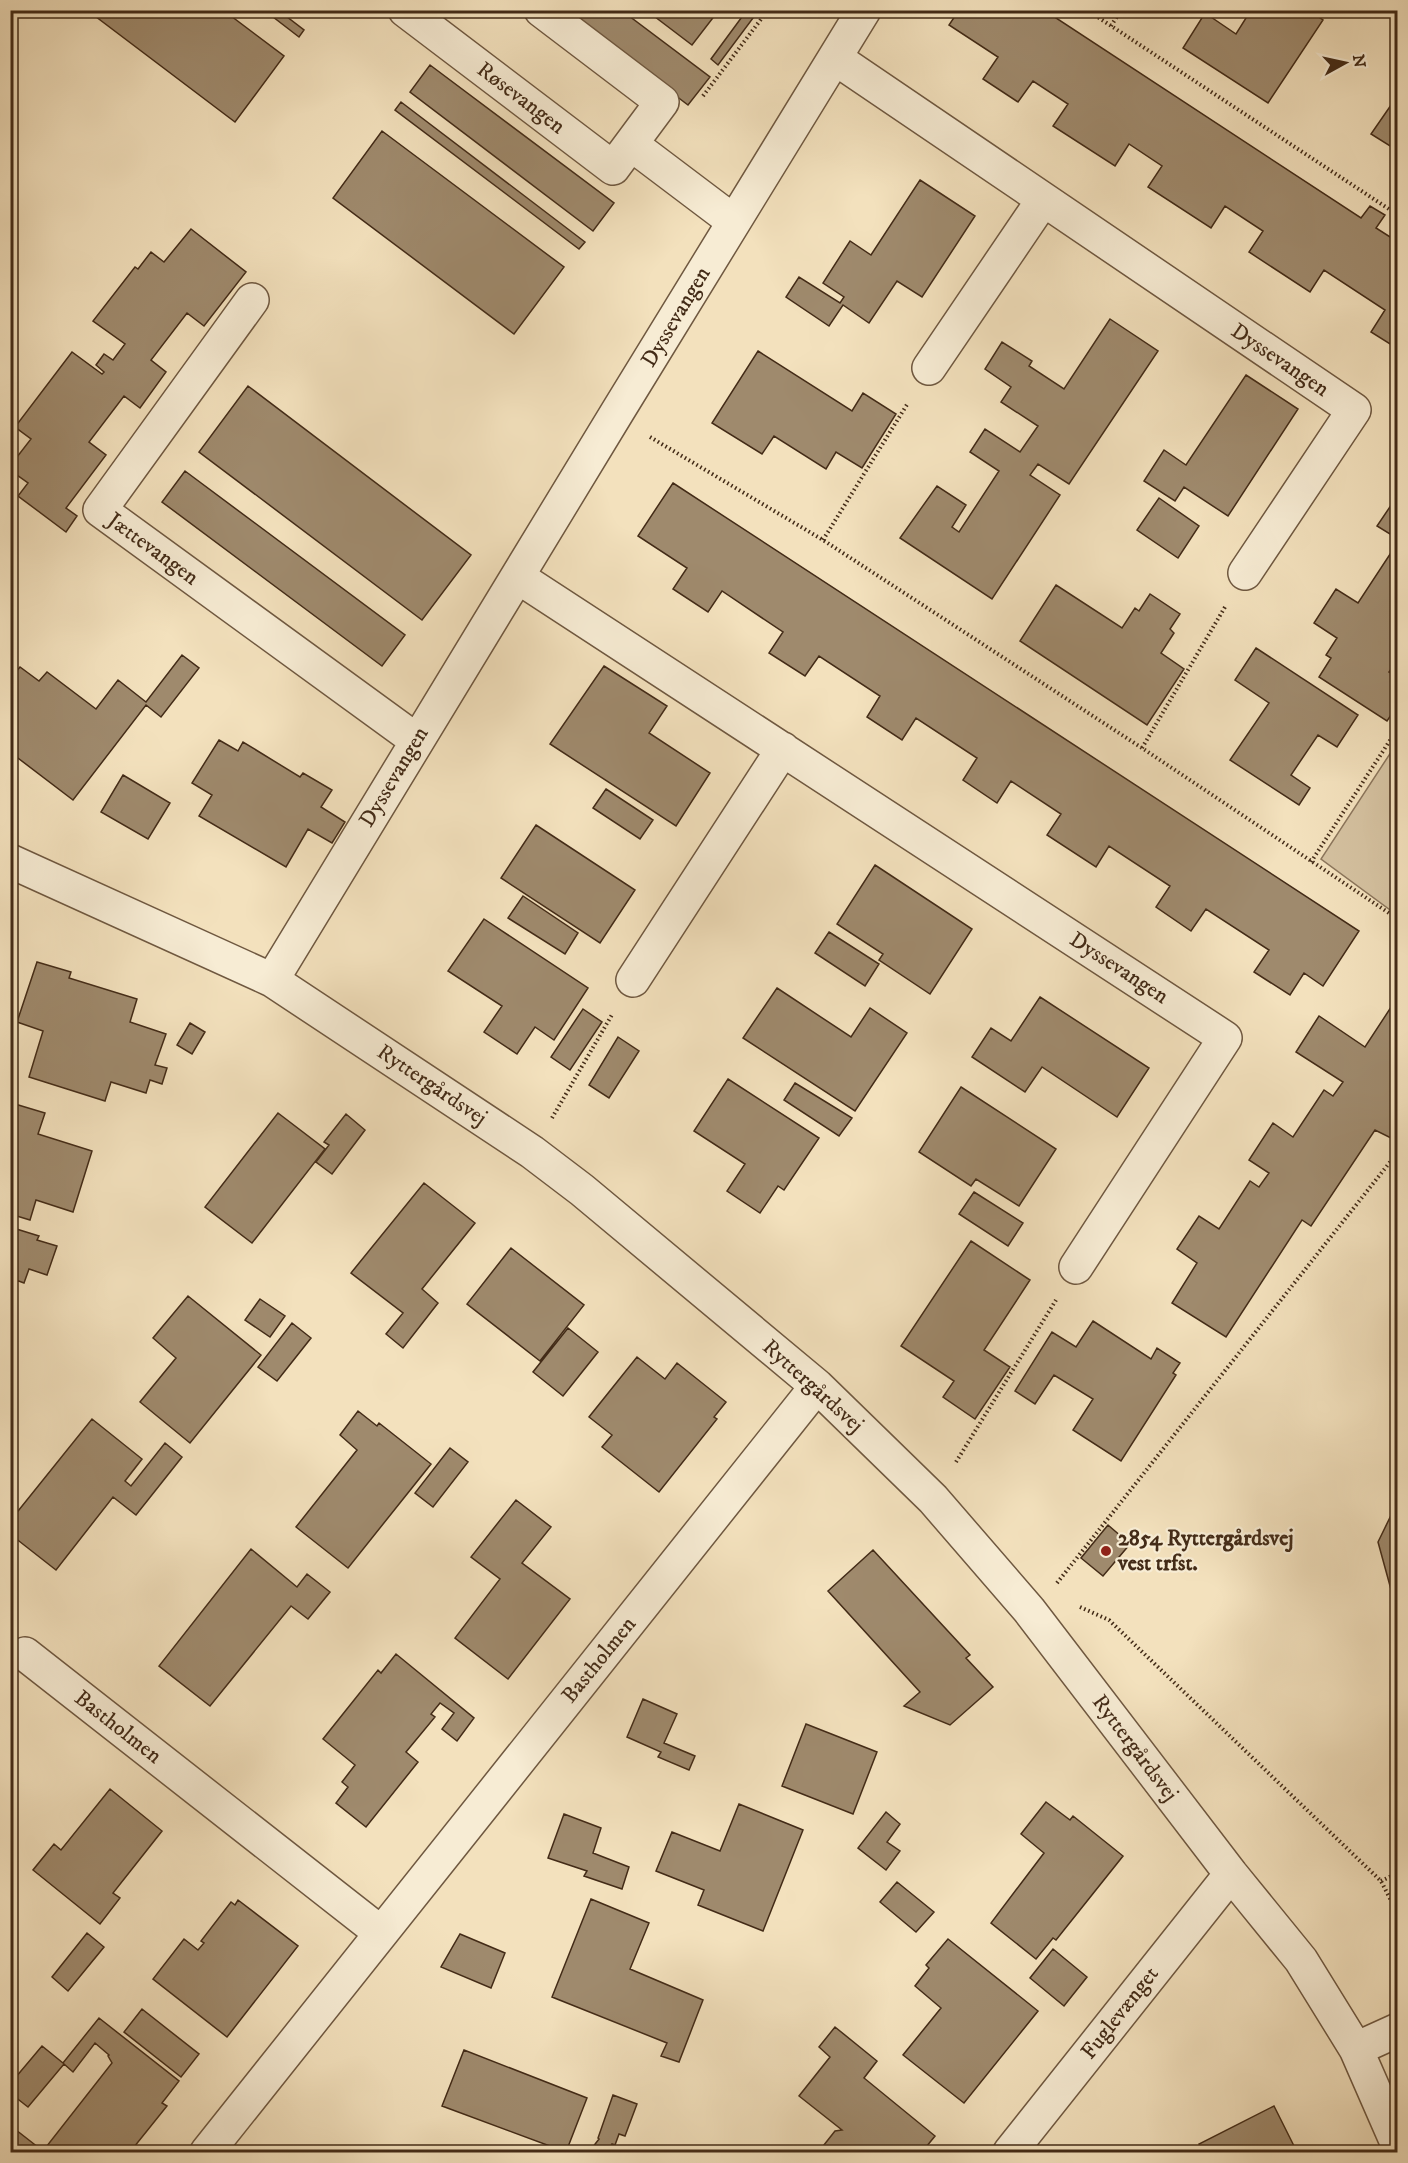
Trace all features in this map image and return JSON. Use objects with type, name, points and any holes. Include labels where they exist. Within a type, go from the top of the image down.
[{"type":"street","name":"Røsevangen","points":[[405,10],[613,168],[662,102]]},
{"type":"street","points":[[541,10],[662,102]]},
{"type":"street","name":"Dyssevangen","points":[[272,980],[416,740],[864,10]]},
{"type":"street","name":"Dyssevangen","points":[[835,58],[1354,411],[1245,573]]},
{"type":"street","points":[[631,144],[733,221]]},
{"type":"street","points":[[929,368],[1043,200]]},
{"type":"street","name":"Jættevangen","points":[[252,300],[100,510],[416,740]]},
{"type":"street","name":"Dyssevangen","points":[[518,577],[1225,1038],[1076,1267]]},
{"type":"street","points":[[633,980],[783,749]]},
{"type":"street","name":"Ryttergårdsvej","points":[[10,861],[272,980],[532,1152],[582,1190],[817,1386],[1039,1601],[1231,1874],[1300,1960],[1356,2049],[1398,2145]]},
{"type":"street","name":"Bastholmen","points":[[207,2152],[817,1386]]},
{"type":"street","name":"Bastholmen","points":[[26,1654],[381,1933]]},
{"type":"street","name":"Fuglevænget","points":[[1010,2152],[1231,1874]]},
{"type":"street","points":[[1356,2049],[1398,2030]]},
{"type":"path","points":[[662,102],[685,120],[768,10]]},
{"type":"path","points":[[1087,10],[1398,215]]},
{"type":"path","points":[[1111,26],[1121,10]]},
{"type":"path","points":[[823,540],[929,368]]},
{"type":"path","points":[[616,416],[823,540],[1142,748],[1398,919]]},
{"type":"path","points":[[1142,748],[1245,573]]},
{"type":"path","points":[[1311,862],[1398,729]]},
{"type":"path","points":[[532,1152],[633,980]]},
{"type":"path","points":[[1398,1152],[1039,1601],[1109,1620],[1381,1881],[1398,1914]]},
{"type":"path","points":[[933,1499],[1076,1267]]},
{"type":"path","points":[[1381,1881],[1398,1873]]},
{"type":"shaded area","points":[[1397,743],[1397,915],[1321,859]]},
{"type":"building","points":[[87,10],[223,10],[284,56],[235,122]]},
{"type":"building","points":[[264,10],[278,10],[304,30],[299,37]]},
{"type":"building","points":[[563,10],[621,10],[710,77],[688,105]]},
{"type":"building","points":[[646,10],[719,10],[692,45]]},
{"type":"building","points":[[747,10],[759,10],[718,65],[711,59]]},
{"type":"building","points":[[959,10],[1044,10],[1361,218],[1370,206],[1385,215],[1376,228],[1398,242],[1398,349],[1371,332],[1385,310],[1324,270],[1310,292],[1249,252],[1263,231],[1225,206],[1211,228],[1148,187],[1162,166],[1129,144],[1115,166],[1053,126],[1068,104],[1033,81],[1018,102],[983,79],[998,57],[949,25]]},
{"type":"building","points":[[1251,10],[1308,10],[1323,20],[1268,103],[1183,48],[1205,13],[1236,34]]},
{"type":"building","points":[[430,65],[614,203],[593,231],[410,92]]},
{"type":"building","points":[[1398,95],[1398,151],[1371,134]]},
{"type":"building","points":[[401,102],[585,242],[579,249],[395,110]]},
{"type":"building","points":[[382,131],[564,267],[514,334],[333,198]]},
{"type":"building","points":[[920,180],[975,216],[922,297],[897,281],[869,323],[843,305],[829,326],[786,297],[799,277],[840,303],[844,297],[823,283],[850,241],[871,255]]},
{"type":"building","points":[[191,229],[246,272],[204,326],[187,313],[151,360],[166,372],[140,408],[124,396],[89,442],[106,455],[66,508],[77,516],[66,532],[18,496],[28,483],[10,470],[10,466],[31,439],[15,427],[72,352],[102,374],[104,372],[96,365],[104,354],[113,360],[125,344],[93,321],[135,267],[138,269],[151,252],[164,262]]},
{"type":"building","points":[[1110,319],[1158,351],[1069,484],[1038,464],[1030,475],[1060,495],[992,599],[900,538],[937,486],[966,505],[952,527],[959,532],[999,471],[970,452],[985,429],[1020,452],[1038,426],[1001,402],[1011,387],[985,369],[1002,342],[1032,361],[1029,366],[1064,389]]},
{"type":"building","points":[[758,351],[852,411],[863,393],[896,414],[862,468],[836,452],[826,469],[774,436],[762,454],[712,423]]},
{"type":"building","points":[[1246,375],[1298,409],[1228,516],[1184,487],[1175,501],[1144,481],[1164,450],[1186,465]]},
{"type":"building","points":[[248,386],[471,555],[422,620],[199,452]]},
{"type":"building","points":[[185,471],[405,635],[382,666],[162,502]]},
{"type":"building","points":[[673,483],[1359,931],[1323,986],[1304,973],[1290,995],[1254,972],[1269,950],[1206,909],[1191,931],[1156,907],[1170,886],[1109,846],[1096,867],[1047,835],[1061,814],[1011,781],[997,803],[963,780],[977,758],[916,718],[902,740],[867,717],[880,696],[819,656],[805,676],[769,653],[783,632],[722,591],[708,612],[673,589],[687,568],[638,536]]},
{"type":"building","points":[[1398,495],[1398,539],[1377,526]]},
{"type":"building","points":[[1159,498],[1199,526],[1178,558],[1137,530]]},
{"type":"building","points":[[1398,542],[1398,660],[1389,672],[1398,677],[1398,705],[1387,721],[1319,677],[1331,658],[1326,655],[1337,638],[1314,623],[1336,589],[1358,603]]},
{"type":"building","points":[[1056,585],[1122,628],[1135,608],[1139,611],[1150,594],[1180,614],[1170,629],[1174,633],[1161,653],[1184,669],[1147,725],[1020,641]]},
{"type":"building","points":[[1256,648],[1358,715],[1337,747],[1318,735],[1291,775],[1310,788],[1299,805],[1230,760],[1269,703],[1235,680]]},
{"type":"building","points":[[182,655],[199,668],[161,717],[146,705],[73,800],[10,752],[10,679],[20,667],[39,681],[47,672],[96,709],[118,680],[146,702]]},
{"type":"building","points":[[604,666],[667,706],[649,733],[710,773],[676,826],[550,744]]},
{"type":"building","points":[[219,740],[238,751],[243,742],[300,777],[303,773],[332,790],[321,807],[345,822],[332,843],[308,829],[286,867],[199,816],[212,795],[192,783]]},
{"type":"building","points":[[123,775],[170,803],[148,839],[101,812]]},
{"type":"building","points":[[606,789],[653,820],[640,839],[593,808]]},
{"type":"building","points":[[536,825],[635,890],[600,943],[501,878]]},
{"type":"building","points":[[875,865],[972,929],[930,994],[879,960],[883,954],[837,924]]},
{"type":"building","points":[[523,896],[578,933],[565,954],[508,918]]},
{"type":"building","points":[[484,919],[588,988],[554,1040],[535,1027],[517,1054],[484,1032],[502,1006],[448,971]]},
{"type":"building","points":[[829,932],[879,964],[865,986],[815,953]]},
{"type":"building","points":[[37,962],[71,972],[69,978],[137,999],[130,1022],[166,1034],[155,1065],[167,1068],[162,1084],[150,1080],[146,1093],[111,1082],[105,1101],[29,1077],[43,1031],[17,1022]]},
{"type":"building","points":[[777,988],[851,1037],[870,1008],[907,1033],[855,1111],[743,1038]]},
{"type":"building","points":[[1040,997],[1149,1068],[1117,1117],[1042,1067],[1025,1092],[972,1057],[991,1028],[1011,1041]]},
{"type":"building","points":[[1397,998],[1398,1135],[1395,1140],[1375,1130],[1311,1226],[1302,1220],[1226,1337],[1172,1303],[1197,1263],[1177,1249],[1199,1216],[1219,1229],[1250,1181],[1259,1187],[1269,1173],[1249,1160],[1273,1123],[1293,1137],[1324,1090],[1333,1096],[1343,1082],[1296,1052],[1319,1016],[1365,1047]]},
{"type":"building","points":[[583,1009],[602,1022],[570,1070],[551,1057]]},
{"type":"building","points":[[190,1023],[205,1032],[192,1054],[177,1045]]},
{"type":"building","points":[[618,1037],[639,1051],[609,1098],[589,1085]]},
{"type":"building","points":[[728,1079],[819,1138],[784,1190],[778,1186],[760,1213],[727,1191],[745,1164],[694,1131]]},
{"type":"building","points":[[795,1083],[852,1118],[839,1136],[784,1100]]},
{"type":"building","points":[[961,1087],[1056,1149],[1019,1206],[976,1179],[971,1186],[919,1152]]},
{"type":"building","points":[[15,1104],[45,1113],[38,1134],[92,1151],[73,1212],[36,1200],[30,1220],[10,1214],[10,1119]]},
{"type":"building","points":[[278,1113],[325,1149],[252,1243],[205,1207]]},
{"type":"building","points":[[346,1114],[365,1130],[332,1174],[316,1162],[329,1145],[324,1142]]},
{"type":"building","points":[[424,1183],[475,1223],[422,1289],[438,1303],[403,1348],[386,1334],[403,1313],[351,1273]]},
{"type":"building","points":[[974,1192],[1023,1223],[1008,1246],[959,1214]]},
{"type":"building","points":[[10,1227],[39,1236],[37,1240],[57,1246],[47,1275],[29,1269],[24,1283],[16,1280],[10,1299]]},
{"type":"building","points":[[971,1241],[1030,1280],[984,1350],[1010,1367],[975,1419],[943,1397],[954,1381],[901,1346]]},
{"type":"building","points":[[511,1248],[584,1305],[540,1361],[467,1304]]},
{"type":"building","points":[[188,1296],[261,1355],[190,1443],[140,1402],[176,1358],[153,1338]]},
{"type":"building","points":[[260,1299],[285,1316],[270,1337],[245,1320]]},
{"type":"building","points":[[1093,1321],[1151,1359],[1157,1348],[1180,1363],[1173,1373],[1176,1375],[1121,1461],[1073,1430],[1093,1399],[1054,1375],[1035,1404],[1015,1391],[1052,1332],[1076,1347]]},
{"type":"building","points":[[292,1323],[311,1338],[277,1381],[258,1367]]},
{"type":"building","points":[[568,1328],[598,1352],[563,1396],[533,1372]]},
{"type":"building","points":[[637,1357],[665,1379],[677,1363],[726,1402],[714,1417],[717,1419],[659,1492],[602,1447],[612,1435],[589,1417]]},
{"type":"building","points":[[358,1411],[377,1426],[379,1423],[431,1464],[348,1568],[296,1527],[357,1450],[340,1435]]},
{"type":"building","points":[[92,1419],[142,1459],[125,1481],[131,1486],[165,1443],[182,1457],[136,1515],[113,1497],[56,1570],[10,1534],[10,1521]]},
{"type":"building","points":[[450,1448],[468,1462],[433,1507],[415,1493]]},
{"type":"building","points":[[516,1500],[551,1527],[522,1563],[570,1599],[508,1679],[455,1638],[500,1579],[471,1557]]},
{"type":"building","points":[[1398,1501],[1398,1615],[1378,1542]]},
{"type":"building","name":"2854 Ryttergårdsvej vest trfst.","points":[[1108,1525],[1130,1544],[1103,1576],[1081,1558]]},
{"type":"building","points":[[251,1549],[297,1587],[307,1574],[330,1592],[308,1619],[291,1606],[210,1706],[159,1666]]},
{"type":"building","points":[[873,1550],[970,1655],[966,1658],[993,1687],[950,1725],[904,1706],[920,1692],[828,1591]]},
{"type":"building","points":[[396,1654],[474,1718],[457,1741],[442,1729],[454,1713],[440,1703],[431,1714],[435,1717],[406,1752],[418,1762],[366,1827],[336,1803],[348,1787],[342,1782],[355,1765],[323,1739],[378,1670],[381,1673]]},
{"type":"building","points":[[643,1699],[677,1714],[664,1743],[695,1756],[689,1770],[658,1757],[661,1752],[627,1737]]},
{"type":"building","points":[[806,1724],[877,1752],[853,1814],[782,1786]]},
{"type":"building","points":[[110,1789],[162,1831],[113,1893],[120,1898],[100,1924],[33,1870],[54,1844],[61,1850]]},
{"type":"building","points":[[1046,1802],[1070,1820],[1073,1816],[1123,1856],[1056,1940],[1053,1938],[1036,1959],[991,1923],[1044,1853],[1021,1834]]},
{"type":"building","points":[[739,1804],[803,1830],[763,1931],[698,1905],[704,1890],[656,1871],[672,1832],[720,1851]]},
{"type":"building","points":[[886,1812],[900,1824],[887,1842],[900,1851],[886,1870],[858,1848]]},
{"type":"building","points":[[564,1814],[601,1828],[593,1853],[629,1867],[622,1889],[584,1876],[587,1871],[548,1858]]},
{"type":"building","points":[[897,1882],[934,1912],[916,1932],[880,1902]]},
{"type":"building","points":[[591,1899],[649,1923],[630,1969],[703,2000],[679,2062],[661,2056],[667,2043],[552,1997]]},
{"type":"building","points":[[238,1900],[298,1946],[227,2037],[153,1979],[184,1939],[198,1950],[204,1943],[201,1941],[231,1902],[235,1905]]},
{"type":"building","points":[[87,1933],[104,1947],[68,1991],[52,1977]]},
{"type":"building","points":[[460,1934],[505,1953],[491,1988],[441,1967]]},
{"type":"building","points":[[948,1939],[1038,2011],[964,2103],[903,2055],[941,2008],[915,1986],[929,1968],[926,1965]]},
{"type":"building","points":[[1053,1949],[1087,1977],[1064,2006],[1030,1978]]},
{"type":"building","points":[[142,2009],[199,2054],[181,2077],[124,2032]]},
{"type":"building","points":[[99,2018],[179,2081],[162,2103],[167,2106],[130,2152],[10,2152],[10,2137],[16,2130],[43,2151],[112,2063],[109,2055],[95,2043],[73,2072],[64,2064],[28,2107],[10,2093],[10,2084],[42,2046],[63,2063]]},
{"type":"building","points":[[835,2027],[877,2061],[864,2078],[935,2136],[922,2152],[822,2152],[820,2150],[835,2131],[842,2130],[799,2096],[830,2057],[819,2047]]},
{"type":"building","points":[[464,2050],[587,2098],[566,2152],[442,2106]]},
{"type":"building","points":[[613,2095],[637,2104],[625,2136],[619,2134],[615,2145],[612,2144],[607,2152],[589,2152],[599,2139]]},
{"type":"building","points":[[1274,2106],[1297,2152],[1203,2152],[1199,2144]]},
{"type":"place","name":"2854 Ryttergårdsvej vest trfst.","points":[[1106,1551]]}]
